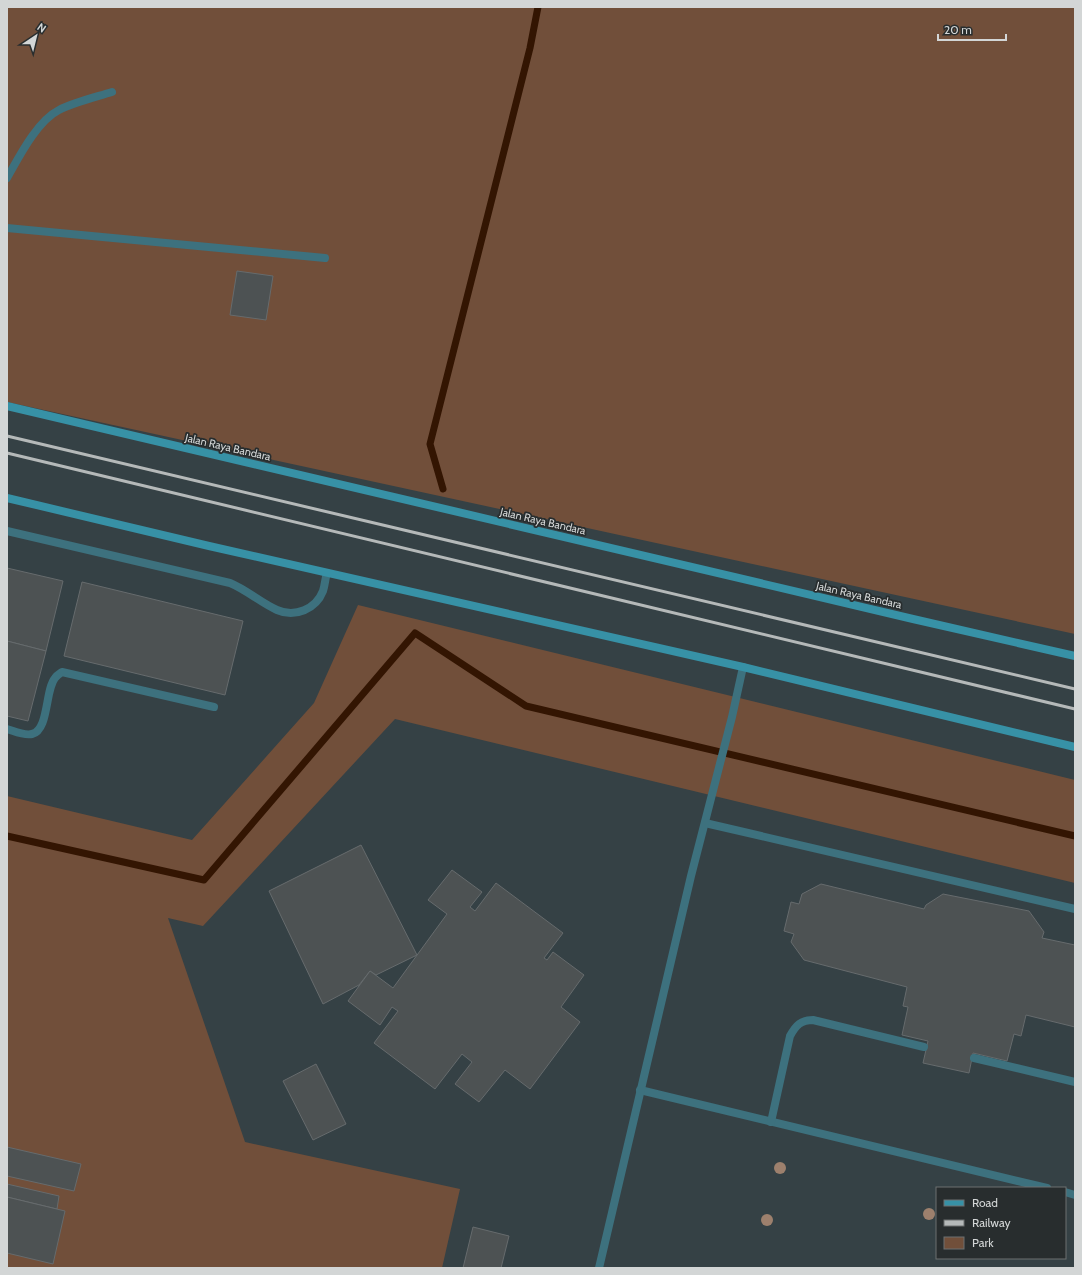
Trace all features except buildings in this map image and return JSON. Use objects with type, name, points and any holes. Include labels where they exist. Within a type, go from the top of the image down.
[{"type":"street","name":"Jalan Raya Bandara","points":[[7,406],[1075,656]]},
{"type":"street","points":[[7,498],[743,668],[1075,747]]},
{"type":"lane","points":[[7,178],[44,121],[58,110],[112,92]]},
{"type":"lane","points":[[7,228],[325,258]]},
{"type":"lane","points":[[7,531],[230,583],[277,610],[286,613],[304,611],[312,606],[318,600],[322,592],[327,573]]},
{"type":"lane","points":[[599,1268],[704,823],[732,717],[743,668]]},
{"type":"lane","points":[[7,729],[26,734],[37,732],[42,724],[52,682],[62,672],[214,707]]},
{"type":"lane","points":[[704,823],[1075,909]]},
{"type":"lane","points":[[771,1122],[790,1036],[794,1029],[805,1020],[813,1020],[924,1047]]},
{"type":"lane","points":[[974,1058],[1075,1082]]},
{"type":"lane","points":[[640,1090],[1043,1187]]},
{"type":"shaded area","points":[[7,7],[1075,7],[1075,1268],[7,1268]]},
{"type":"green space","points":[[7,7],[1075,7],[1075,634],[7,402]]},
{"type":"green space","points":[[358,605],[1075,780],[1075,883],[395,719],[203,926],[168,918],[245,1142],[460,1189],[442,1268],[7,1268],[7,796],[192,840],[314,703]]},
{"type":"waterway","points":[[443,489],[430,444],[530,48],[538,7]]},
{"type":"waterway","points":[[7,836],[204,880],[415,633],[526,706],[1075,836]]},
{"type":"railway","points":[[7,436],[1075,689]]},
{"type":"railway","points":[[7,453],[1075,709]]}]
